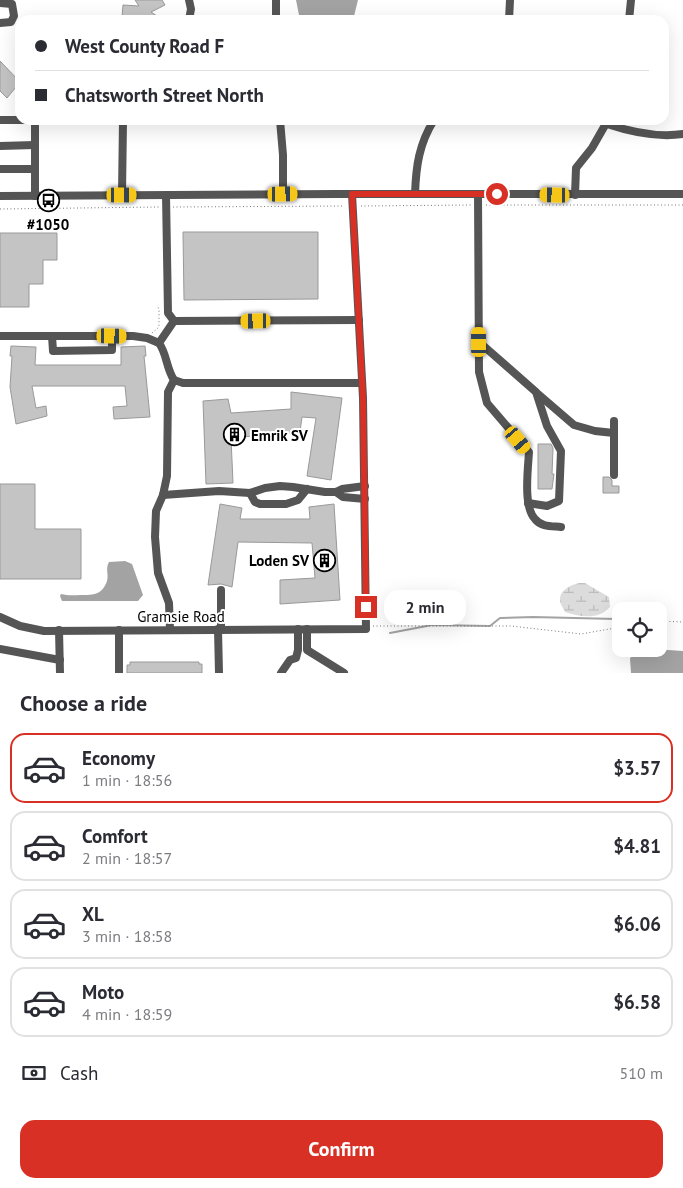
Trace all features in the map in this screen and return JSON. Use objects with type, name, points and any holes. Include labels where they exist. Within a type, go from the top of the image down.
[{"type":"street","points":[[188,0],[191,9],[190,15]]},
{"type":"street","points":[[276,0],[276,15]]},
{"type":"street","points":[[509,15],[510,0]]},
{"type":"street","points":[[630,15],[631,0]]},
{"type":"street","points":[[0,3],[12,4],[14,13],[11,22],[0,23]]},
{"type":"street","points":[[0,120],[15,120]]},
{"type":"street","points":[[35,125],[35,196]]},
{"type":"street","points":[[122,195],[123,125]]},
{"type":"street","points":[[280,125],[283,194]]},
{"type":"street","points":[[415,194],[418,155],[430,125]]},
{"type":"street","points":[[575,195],[576,168],[592,148],[605,125]]},
{"type":"street","points":[[616,125],[640,133],[666,136],[683,134]]},
{"type":"street","points":[[0,146],[35,145]]},
{"type":"street","points":[[0,169],[35,169]]},
{"type":"street","points":[[352,194],[362,383],[366,628]]},
{"type":"street","points":[[478,194],[479,372],[487,403],[528,452],[528,503],[534,519],[544,525],[561,527]]},
{"type":"street","points":[[0,196],[683,194]]},
{"type":"street","points":[[166,195],[168,313],[174,321]]},
{"type":"street","points":[[174,321],[359,320]]},
{"type":"street","points":[[158,343],[174,321]]},
{"type":"street","points":[[0,336],[134,336],[149,339],[158,343],[165,354],[168,372],[174,380],[183,383],[362,383]]},
{"type":"street","points":[[52,336],[53,351],[112,350],[112,336]]},
{"type":"street","points":[[479,342],[574,425],[595,431],[614,433]]},
{"type":"street","points":[[170,630],[169,603],[158,573],[155,536],[156,511],[163,495],[167,476],[168,392],[174,380]]},
{"type":"street","points":[[528,503],[548,506],[559,501],[561,451],[547,426],[536,392]]},
{"type":"street","points":[[614,421],[614,475]]},
{"type":"street","points":[[163,495],[219,491],[250,493],[280,486],[318,492],[336,492],[342,489],[365,486]]},
{"type":"street","points":[[250,493],[255,502],[260,504],[286,504],[298,500],[307,489]]},
{"type":"street","points":[[336,492],[343,497],[365,500]]},
{"type":"street","points":[[218,673],[221,590]]},
{"type":"street","name":"Gramsie Road","points":[[0,616],[20,626],[33,629],[59,630],[366,628]]},
{"type":"street","points":[[281,673],[290,660],[296,658],[298,629]]},
{"type":"street","points":[[307,629],[307,650]]},
{"type":"street","points":[[59,630],[60,673]]},
{"type":"street","points":[[120,630],[120,673]]},
{"type":"street","points":[[0,649],[60,660]]},
{"type":"street","points":[[298,650],[307,650],[344,672]]},
{"type":"path","points":[[0,209],[683,205]]},
{"type":"path","points":[[149,339],[151,334],[159,327],[158,305]]},
{"type":"path","points":[[667,621],[683,622]]},
{"type":"path","points":[[366,628],[511,626],[581,634],[612,629]]},
{"type":"green space","points":[[585,583],[609,597],[610,607],[595,616],[583,616],[565,612],[560,602],[561,594],[569,587]]},
{"type":"shaded area","points":[[296,0],[358,0],[354,15],[299,15]]},
{"type":"shaded area","points":[[125,561],[132,564],[143,595],[138,601],[62,601],[61,594],[90,595],[100,592],[107,581],[109,562]]},
{"type":"shaded area","points":[[667,650],[683,651],[683,673],[631,673],[630,658],[667,657]]},
{"type":"building","points":[[135,0],[162,0],[165,5],[151,12],[156,15],[122,15],[123,5],[139,6]]},
{"type":"building","points":[[0,61],[15,77],[15,88],[7,98],[0,91]]},
{"type":"building","points":[[183,232],[318,232],[318,299],[184,300]]},
{"type":"building","points":[[0,233],[57,233],[57,260],[43,260],[43,284],[29,284],[29,307],[0,307]]},
{"type":"building","points":[[11,346],[36,347],[35,365],[121,365],[121,347],[145,346],[146,356],[144,356],[150,417],[114,419],[113,407],[127,406],[125,386],[32,386],[36,408],[46,406],[47,416],[16,424],[10,387]]},
{"type":"building","name":"Emrik SV","points":[[291,392],[342,398],[331,480],[307,476],[316,418],[302,417],[300,432],[231,438],[233,483],[206,484],[203,401],[228,399],[231,413],[291,409]]},
{"type":"building","points":[[538,444],[551,444],[553,448],[552,474],[554,474],[552,489],[538,489]]},
{"type":"building","points":[[603,477],[609,477],[612,480],[612,486],[619,486],[619,493],[603,493]]},
{"type":"building","points":[[0,484],[35,484],[35,529],[81,529],[81,579],[0,579]]},
{"type":"building","name":"Loden SV","points":[[220,504],[242,508],[240,519],[310,519],[309,507],[334,504],[340,600],[280,604],[280,580],[315,578],[312,543],[238,542],[232,587],[221,584],[208,585]]},
{"type":"building","points":[[130,662],[199,662],[199,664],[202,664],[202,673],[127,673],[127,665],[130,665]]},
{"type":"waterway","points":[[390,633],[432,625],[490,626],[500,618],[612,619]]},
{"type":"place","name":"#1050","points":[[48,201]]},
{"type":"place","name":"Emrik SV","points":[[235,435]]},
{"type":"place","name":"Loden SV","points":[[325,560]]},
{"type":"route","points":[[366,607],[363,398],[352,194],[497,194]]}]
